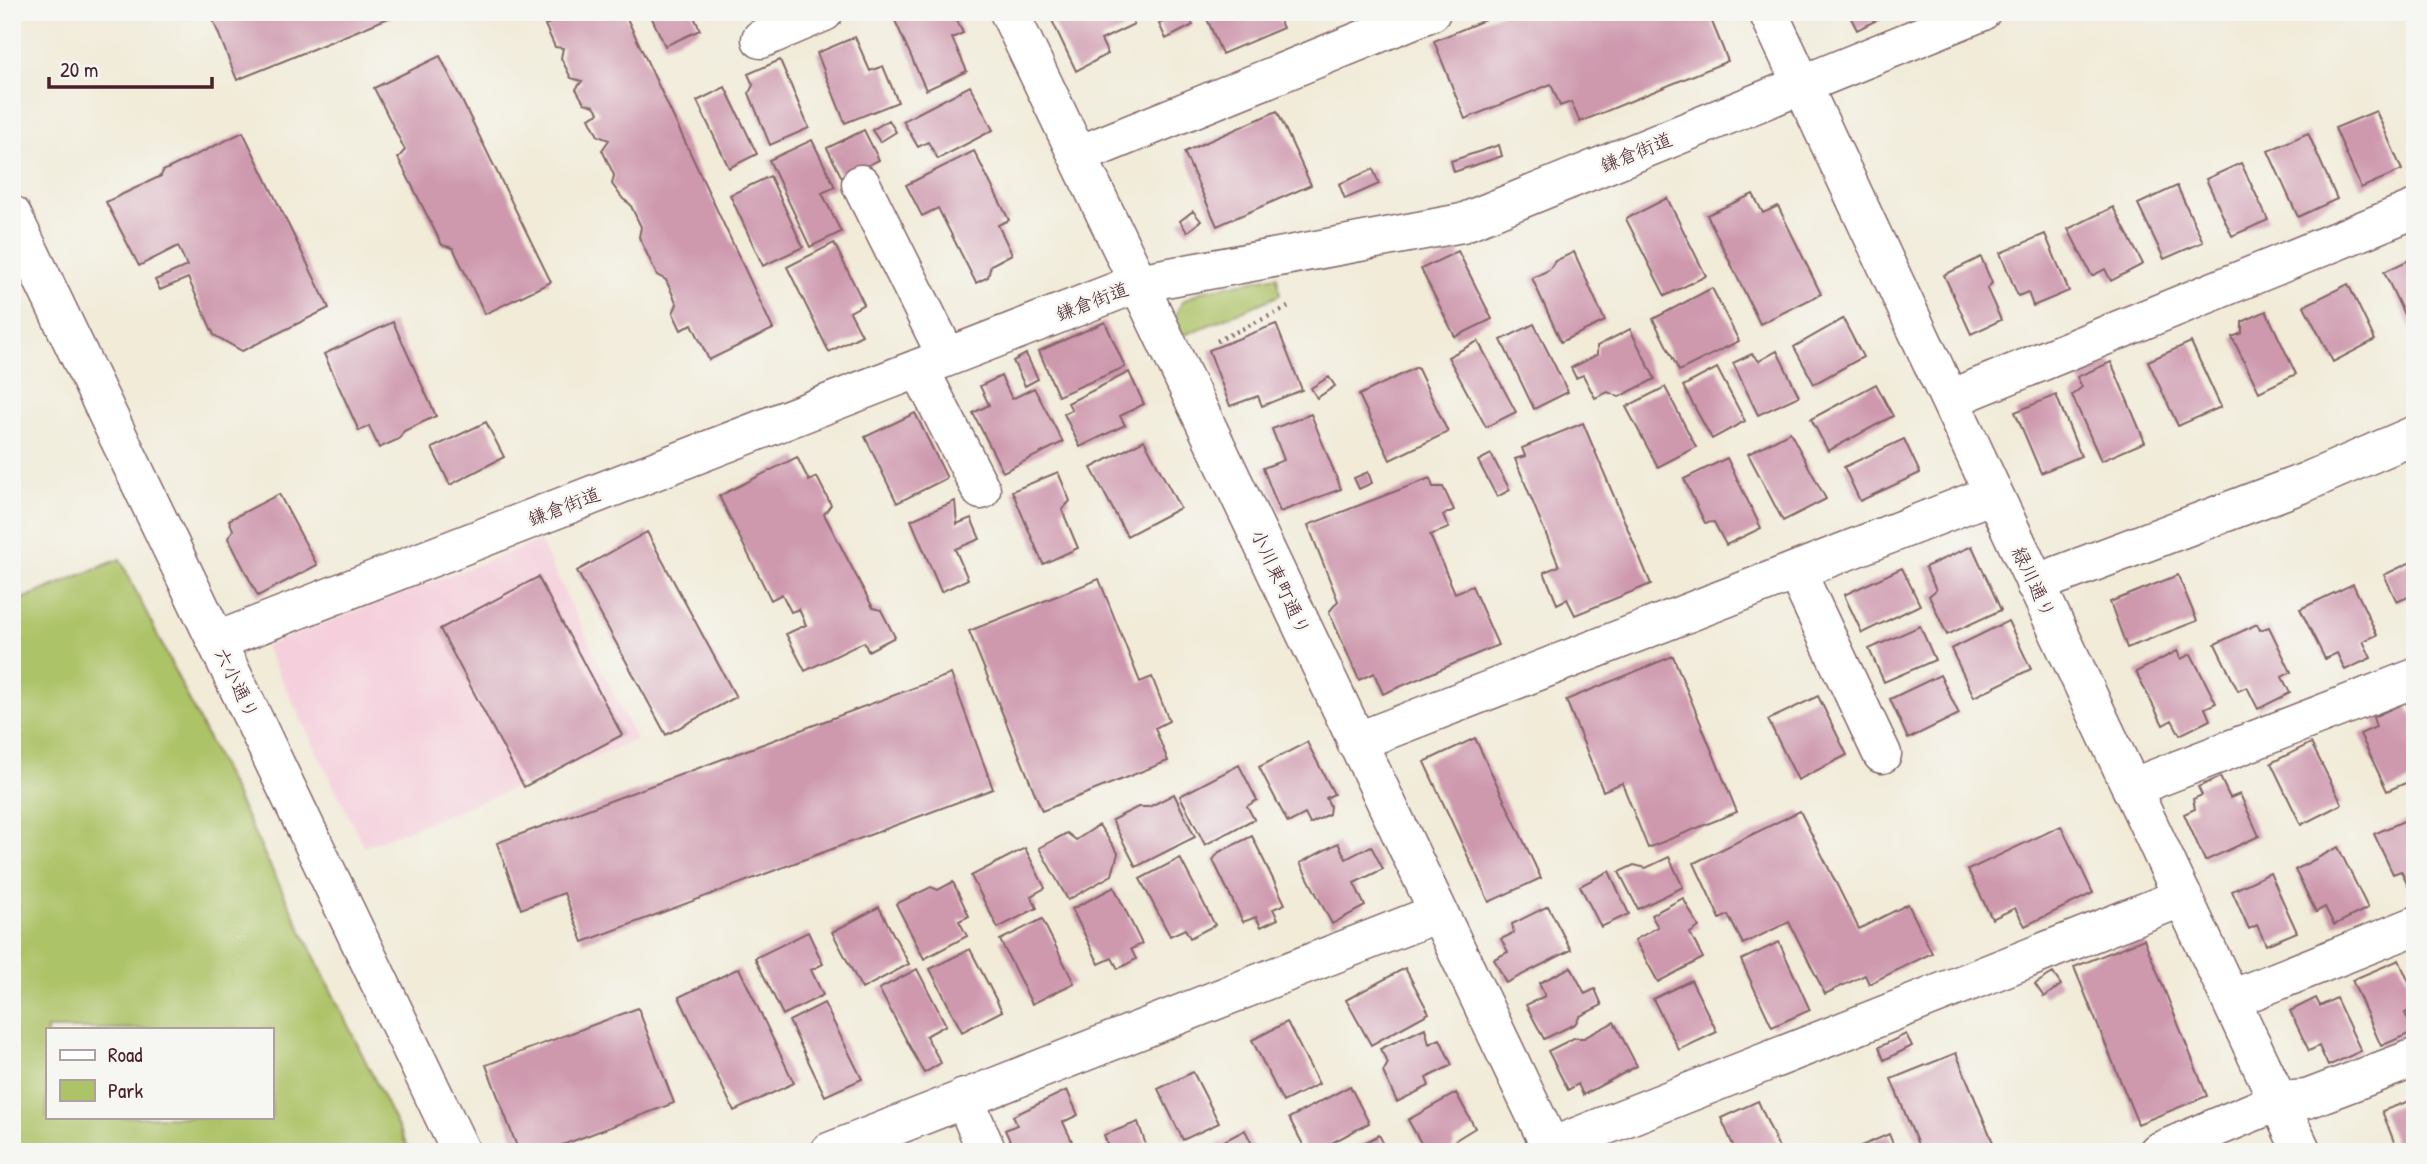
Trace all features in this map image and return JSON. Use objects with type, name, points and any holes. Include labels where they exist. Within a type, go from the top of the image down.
[{"type":"street","points":[[761,39],[824,12]]},
{"type":"street","name":"小川東町通り","points":[[1009,12],[1552,1149]]},
{"type":"street","points":[[1079,155],[1432,12]]},
{"type":"street","name":"緑川通り","points":[[1768,12],[2302,1152]]},
{"type":"street","name":"鎌倉街道","points":[[217,641],[1138,283],[1462,223],[1981,12]]},
{"type":"street","points":[[861,184],[981,490]]},
{"type":"street","points":[[1950,399],[2415,209]]},
{"type":"street","name":"六小通り","points":[[12,215],[461,1152]]},
{"type":"street","points":[[2035,583],[2306,482],[2415,435]]},
{"type":"street","points":[[1356,742],[1993,494]]},
{"type":"street","points":[[1796,571],[1882,754]]},
{"type":"street","points":[[2131,788],[2415,678]]},
{"type":"street","points":[[1552,1149],[2183,897]]},
{"type":"street","points":[[829,1152],[1438,913]]},
{"type":"street","points":[[2232,999],[2415,926]]},
{"type":"street","points":[[2158,1152],[2279,1101],[2307,1099],[2415,1058]]},
{"type":"street","points":[[964,1098],[987,1152]]},
{"type":"shaded area","points":[[540,541],[636,740],[364,847],[265,646]]},
{"type":"green space","points":[[1277,276],[1280,295],[1180,337],[1173,318],[1183,301],[1202,291]]},
{"type":"green space","points":[[120,559],[410,1152],[12,1152],[12,603]]},
{"type":"building","points":[[210,12],[403,12],[237,80]]},
{"type":"building","points":[[571,12],[624,12],[773,329],[709,360],[692,324],[681,330],[673,313],[677,304],[666,280],[657,275],[639,237],[641,227],[630,204],[612,184],[614,175],[602,150],[609,140],[598,136],[589,118],[599,113],[594,106],[584,103],[576,89],[582,81],[571,78],[561,58],[563,48],[555,47],[545,25]]},
{"type":"building","points":[[649,12],[692,12],[700,30],[665,46]]},
{"type":"building","points":[[902,12],[953,12],[963,33],[952,38],[967,71],[926,90],[893,16]]},
{"type":"building","points":[[1048,12],[1129,12],[1134,24],[1101,40],[1108,54],[1076,71]]},
{"type":"building","points":[[1185,12],[1193,25],[1166,39],[1159,24]]},
{"type":"building","points":[[1204,12],[1276,12],[1283,28],[1222,54]]},
{"type":"building","points":[[1504,12],[1708,12],[1728,61],[1580,122],[1571,102],[1560,106],[1551,84],[1465,119],[1434,41]]},
{"type":"building","points":[[1848,12],[1893,12],[1857,30]]},
{"type":"building","points":[[855,37],[870,71],[883,66],[898,102],[845,123],[817,53]]},
{"type":"building","points":[[440,56],[551,282],[485,314],[453,248],[442,245],[398,158],[405,150],[374,88]]},
{"type":"building","points":[[780,60],[809,128],[770,145],[749,93],[753,85],[748,74]]},
{"type":"building","points":[[970,86],[993,130],[938,159],[928,142],[918,147],[903,121]]},
{"type":"building","points":[[725,87],[757,154],[729,168],[697,101]]},
{"type":"building","points":[[1277,111],[1311,185],[1217,226],[1184,152]]},
{"type":"building","points":[[2376,111],[2402,170],[2361,188],[2335,128]]},
{"type":"building","points":[[889,120],[896,132],[880,142],[872,130]]},
{"type":"building","points":[[864,130],[879,160],[842,178],[827,148]]},
{"type":"building","points":[[243,132],[329,308],[242,351],[214,335],[188,278],[160,290],[155,280],[187,266],[178,246],[139,266],[106,202]]},
{"type":"building","points":[[2308,133],[2337,199],[2298,217],[2268,151]]},
{"type":"building","points":[[812,140],[835,187],[822,193],[841,232],[810,247],[769,160]]},
{"type":"building","points":[[1499,145],[1502,156],[1454,172],[1451,161]]},
{"type":"building","points":[[974,151],[1009,220],[998,225],[1012,254],[991,265],[988,277],[976,283],[938,208],[922,216],[906,185]]},
{"type":"building","points":[[2241,163],[2268,220],[2232,236],[2206,179]]},
{"type":"building","points":[[1373,169],[1379,184],[1345,199],[1339,184]]},
{"type":"building","points":[[770,176],[803,247],[763,266],[730,195]]},
{"type":"building","points":[[2177,186],[2203,242],[2164,259],[2138,204]]},
{"type":"building","points":[[1753,194],[1763,213],[1778,206],[1821,294],[1760,324],[1707,215]]},
{"type":"building","points":[[1667,198],[1706,276],[1665,296],[1626,219]]},
{"type":"building","points":[[2113,207],[2143,264],[2111,281],[2105,269],[2092,276],[2068,229]]},
{"type":"building","points":[[1193,211],[1201,221],[1187,232],[1180,221]]},
{"type":"building","points":[[2045,234],[2069,291],[2033,306],[2028,292],[2018,296],[2000,253]]},
{"type":"building","points":[[834,243],[864,304],[850,312],[862,335],[829,352],[787,267]]},
{"type":"building","points":[[1458,251],[1492,319],[1455,337],[1421,269]]},
{"type":"building","points":[[1574,252],[1605,321],[1561,342],[1532,278],[1549,270],[1555,261]]},
{"type":"building","points":[[1981,257],[1992,283],[1987,289],[2001,320],[1971,334],[1944,275]]},
{"type":"building","points":[[2415,257],[2415,338],[2384,272]]},
{"type":"building","points":[[2348,284],[2375,340],[2333,362],[2304,306]]},
{"type":"building","points":[[1712,288],[1739,341],[1679,371],[1653,319]]},
{"type":"building","points":[[2266,311],[2296,374],[2259,392],[2232,337],[2242,333],[2242,322]]},
{"type":"building","points":[[1843,319],[1863,357],[1814,384],[1794,347]]},
{"type":"building","points":[[393,322],[436,416],[404,431],[399,439],[379,448],[369,426],[359,431],[324,354]]},
{"type":"building","points":[[1105,322],[1125,367],[1058,396],[1039,351]]},
{"type":"building","points":[[1276,324],[1302,390],[1262,406],[1258,396],[1230,406],[1209,350]]},
{"type":"building","points":[[1534,324],[1568,392],[1534,409],[1501,340]]},
{"type":"building","points":[[1630,329],[1655,379],[1619,397],[1608,392],[1595,398],[1583,375],[1576,378],[1571,368],[1597,355],[1597,346]]},
{"type":"building","points":[[1478,341],[1516,412],[1486,427],[1448,357]]},
{"type":"building","points":[[2191,342],[2221,407],[2178,426],[2148,361]]},
{"type":"building","points":[[1777,351],[1799,396],[1758,415],[1733,363],[1752,354],[1759,361]]},
{"type":"building","points":[[1026,354],[1038,379],[1025,386],[1013,361]]},
{"type":"building","points":[[2111,362],[2145,442],[2101,461],[2072,395],[2082,387],[2077,377]]},
{"type":"building","points":[[1417,367],[1448,432],[1390,460],[1359,395]]},
{"type":"building","points":[[1717,368],[1745,421],[1712,439],[1683,386]]},
{"type":"building","points":[[1129,372],[1144,404],[1120,416],[1125,425],[1080,447],[1064,414],[1072,410],[1068,403]]},
{"type":"building","points":[[1001,376],[1012,399],[1034,388],[1063,442],[1003,472],[973,413],[989,405],[980,386]]},
{"type":"building","points":[[1329,377],[1335,386],[1317,398],[1311,388]]},
{"type":"building","points":[[1876,384],[1893,416],[1828,451],[1811,419]]},
{"type":"building","points":[[1665,387],[1696,447],[1658,467],[1626,407]]},
{"type":"building","points":[[2056,395],[2081,456],[2041,473],[2015,412]]},
{"type":"building","points":[[915,413],[947,478],[897,503],[865,437]]},
{"type":"building","points":[[1311,414],[1341,489],[1280,512],[1263,468],[1284,460],[1272,429]]},
{"type":"building","points":[[486,422],[504,457],[450,485],[432,448]]},
{"type":"building","points":[[1583,423],[1651,584],[1575,615],[1567,599],[1557,604],[1544,572],[1559,566],[1515,459],[1525,456],[1522,448]]},
{"type":"building","points":[[1790,432],[1826,499],[1783,521],[1748,454]]},
{"type":"building","points":[[1904,439],[1920,473],[1860,501],[1844,467]]},
{"type":"building","points":[[1144,440],[1180,508],[1127,536],[1091,468]]},
{"type":"building","points":[[1491,454],[1510,490],[1497,497],[1478,461]]},
{"type":"building","points":[[797,457],[809,481],[817,477],[831,505],[824,514],[873,608],[881,610],[895,637],[868,651],[864,642],[805,671],[786,634],[806,625],[799,609],[791,612],[782,594],[771,600],[719,496]]},
{"type":"building","points":[[1727,458],[1761,528],[1726,545],[1714,522],[1705,523],[1684,479]]},
{"type":"building","points":[[1058,472],[1070,501],[1062,510],[1078,548],[1043,564],[1012,491]]},
{"type":"building","points":[[1368,472],[1372,483],[1359,489],[1354,478]]},
{"type":"building","points":[[1430,478],[1433,487],[1443,487],[1454,510],[1443,515],[1449,528],[1430,535],[1455,593],[1472,586],[1498,645],[1383,694],[1374,673],[1359,680],[1329,612],[1338,601],[1308,525]]},
{"type":"building","points":[[279,494],[317,565],[258,596],[228,538],[233,530],[229,520]]},
{"type":"building","points":[[955,501],[957,524],[971,518],[980,539],[955,549],[968,579],[941,592],[911,520]]},
{"type":"building","points":[[647,532],[736,697],[666,735],[577,571]]},
{"type":"building","points":[[1972,546],[2001,610],[1947,635],[1929,596],[1936,590],[1925,567]]},
{"type":"building","points":[[2415,560],[2415,598],[2412,595],[2397,602],[2384,575]]},
{"type":"building","points":[[1902,568],[1920,605],[1862,633],[1844,595]]},
{"type":"building","points":[[2178,575],[2197,621],[2127,648],[2110,602]]},
{"type":"building","points":[[538,577],[622,735],[524,787],[440,629]]},
{"type":"building","points":[[1099,579],[1140,682],[1152,677],[1169,721],[1155,728],[1168,761],[1042,811],[969,631]]},
{"type":"building","points":[[2353,584],[2377,635],[2363,641],[2371,658],[2345,670],[2337,653],[2325,659],[2300,609]]},
{"type":"building","points":[[2008,621],[2031,669],[1974,697],[1951,649]]},
{"type":"building","points":[[2257,624],[2260,630],[2269,627],[2291,672],[2282,677],[2290,693],[2258,709],[2247,687],[2238,691],[2215,644]]},
{"type":"building","points":[[1920,626],[1935,660],[1884,682],[1869,649]]},
{"type":"building","points":[[2177,651],[2181,659],[2191,654],[2216,703],[2205,708],[2210,720],[2180,735],[2172,720],[2163,725],[2136,672]]},
{"type":"building","points":[[1673,656],[1737,812],[1648,848],[1622,783],[1603,791],[1566,700]]},
{"type":"building","points":[[951,674],[993,789],[583,942],[564,893],[521,909],[497,843]]},
{"type":"building","points":[[1940,675],[1959,714],[1908,739],[1890,699]]},
{"type":"building","points":[[1818,696],[1847,755],[1798,780],[1768,720]]},
{"type":"building","points":[[2406,702],[2415,724],[2415,779],[2387,791],[2360,734],[2376,727],[2373,717]]},
{"type":"building","points":[[1475,738],[1541,878],[1489,902],[1424,762]]},
{"type":"building","points":[[1307,742],[1334,794],[1326,798],[1330,806],[1329,814],[1310,824],[1305,814],[1288,823],[1259,767]]},
{"type":"building","points":[[2311,743],[2342,804],[2301,825],[2271,763]]},
{"type":"building","points":[[1239,765],[1257,800],[1247,806],[1254,819],[1205,845],[1180,796]]},
{"type":"building","points":[[2220,777],[2230,798],[2240,794],[2259,836],[2205,861],[2184,814],[2195,809],[2193,799],[2202,795],[2198,787]]},
{"type":"building","points":[[1174,794],[1195,837],[1136,867],[1112,820],[1138,807],[1149,807]]},
{"type":"building","points":[[1800,811],[1859,929],[1908,904],[1932,953],[1869,984],[1865,975],[1825,994],[1789,922],[1743,944],[1728,915],[1720,919],[1694,863]]},
{"type":"building","points":[[2415,816],[2415,888],[2410,890],[2401,871],[2393,874],[2374,834]]},
{"type":"building","points":[[1099,825],[1118,853],[1112,875],[1068,900],[1039,848],[1067,833],[1076,840]]},
{"type":"building","points":[[2061,826],[2093,893],[2025,926],[2015,908],[1992,919],[1968,870]]},
{"type":"building","points":[[1252,836],[1285,904],[1273,909],[1278,919],[1261,927],[1256,917],[1243,922],[1213,860],[1219,852]]},
{"type":"building","points":[[1338,843],[1346,859],[1371,846],[1383,869],[1354,883],[1365,906],[1332,924],[1300,863]]},
{"type":"building","points":[[2338,847],[2368,908],[2334,925],[2325,907],[2316,912],[2295,870]]},
{"type":"building","points":[[1025,848],[1045,888],[1031,896],[1037,908],[998,928],[971,876]]},
{"type":"building","points":[[1669,857],[1683,887],[1638,909],[1619,872],[1634,865],[1646,868]]},
{"type":"building","points":[[1180,858],[1215,925],[1190,938],[1185,929],[1170,936],[1140,879]]},
{"type":"building","points":[[1609,871],[1629,914],[1601,927],[1580,886]]},
{"type":"building","points":[[2270,873],[2297,932],[2266,945],[2257,925],[2249,929],[2232,891]]},
{"type":"building","points":[[953,882],[969,916],[959,921],[967,936],[924,959],[896,904],[931,887],[938,890]]},
{"type":"building","points":[[1114,887],[1142,944],[1131,949],[1136,959],[1118,969],[1112,958],[1099,964],[1072,909]]},
{"type":"building","points":[[1683,898],[1699,927],[1690,933],[1703,958],[1658,982],[1635,940],[1658,927],[1651,915]]},
{"type":"building","points":[[1548,906],[1571,950],[1506,983],[1494,959],[1508,952],[1501,939],[1514,933],[1512,924]]},
{"type":"building","points":[[879,907],[909,964],[862,989],[832,932]]},
{"type":"building","points":[[1042,919],[1074,983],[1032,1004],[1000,940]]},
{"type":"building","points":[[808,932],[823,964],[811,970],[823,995],[783,1015],[755,958]]},
{"type":"building","points":[[2144,939],[2207,1096],[2138,1124],[2074,967]]},
{"type":"building","points":[[1779,942],[1810,1010],[1772,1027],[1741,960]]},
{"type":"building","points":[[970,949],[1002,1011],[962,1032],[930,969]]},
{"type":"building","points":[[2399,960],[2415,996],[2415,1009],[2405,1013],[2413,1032],[2381,1046],[2352,980]]},
{"type":"building","points":[[1571,967],[1585,994],[1595,989],[1602,1005],[1580,1016],[1575,1024],[1544,1039],[1526,1005],[1545,996],[1539,983]]},
{"type":"building","points":[[739,968],[794,1083],[734,1111],[679,997]]},
{"type":"building","points":[[1405,968],[1429,1013],[1371,1045],[1346,1000]]},
{"type":"building","points":[[917,969],[946,1025],[926,1036],[941,1063],[924,1073],[879,989]]},
{"type":"building","points":[[2053,973],[2061,985],[2044,997],[2035,984]]},
{"type":"building","points":[[1691,980],[1717,1032],[1679,1050],[1653,999]]},
{"type":"building","points":[[2316,998],[2320,1006],[2336,998],[2361,1051],[2328,1066],[2319,1046],[2309,1051],[2290,1011]]},
{"type":"building","points":[[824,1003],[862,1079],[825,1096],[789,1021]]},
{"type":"building","points":[[638,1008],[674,1103],[544,1152],[519,1152],[486,1065]]},
{"type":"building","points":[[1287,1022],[1319,1084],[1283,1102],[1252,1040]]},
{"type":"building","points":[[1614,1022],[1637,1066],[1583,1095],[1578,1084],[1568,1090],[1548,1051],[1574,1038],[1584,1038]]},
{"type":"building","points":[[1425,1028],[1429,1044],[1440,1039],[1452,1065],[1426,1078],[1429,1086],[1397,1102],[1383,1072],[1388,1063],[1380,1049]]},
{"type":"building","points":[[1906,1034],[1912,1046],[1884,1060],[1879,1047]]},
{"type":"building","points":[[1956,1053],[1997,1152],[1921,1152],[1891,1079]]},
{"type":"building","points":[[1193,1072],[1219,1123],[1183,1140],[1158,1089]]},
{"type":"building","points":[[1350,1086],[1369,1123],[1315,1152],[1307,1152],[1289,1118]]},
{"type":"building","points":[[1067,1090],[1078,1115],[1063,1122],[1077,1152],[1015,1152],[1005,1130],[1017,1125],[1013,1116]]},
{"type":"building","points":[[1456,1093],[1475,1128],[1454,1141],[1453,1148],[1447,1152],[1426,1152],[1408,1120]]},
{"type":"building","points":[[2415,1099],[2415,1152],[2398,1152],[2382,1111]]},
{"type":"building","points":[[1758,1101],[1781,1152],[1736,1152],[1721,1118]]},
{"type":"building","points":[[1138,1122],[1147,1148],[1162,1152],[1110,1152],[1104,1135]]},
{"type":"building","points":[[1245,1130],[1256,1152],[1203,1152]]},
{"type":"building","points":[[1889,1134],[1895,1149],[1907,1148],[1909,1152],[1861,1152],[1859,1147]]},
{"type":"building","points":[[1379,1135],[1388,1152],[1347,1152]]}]
